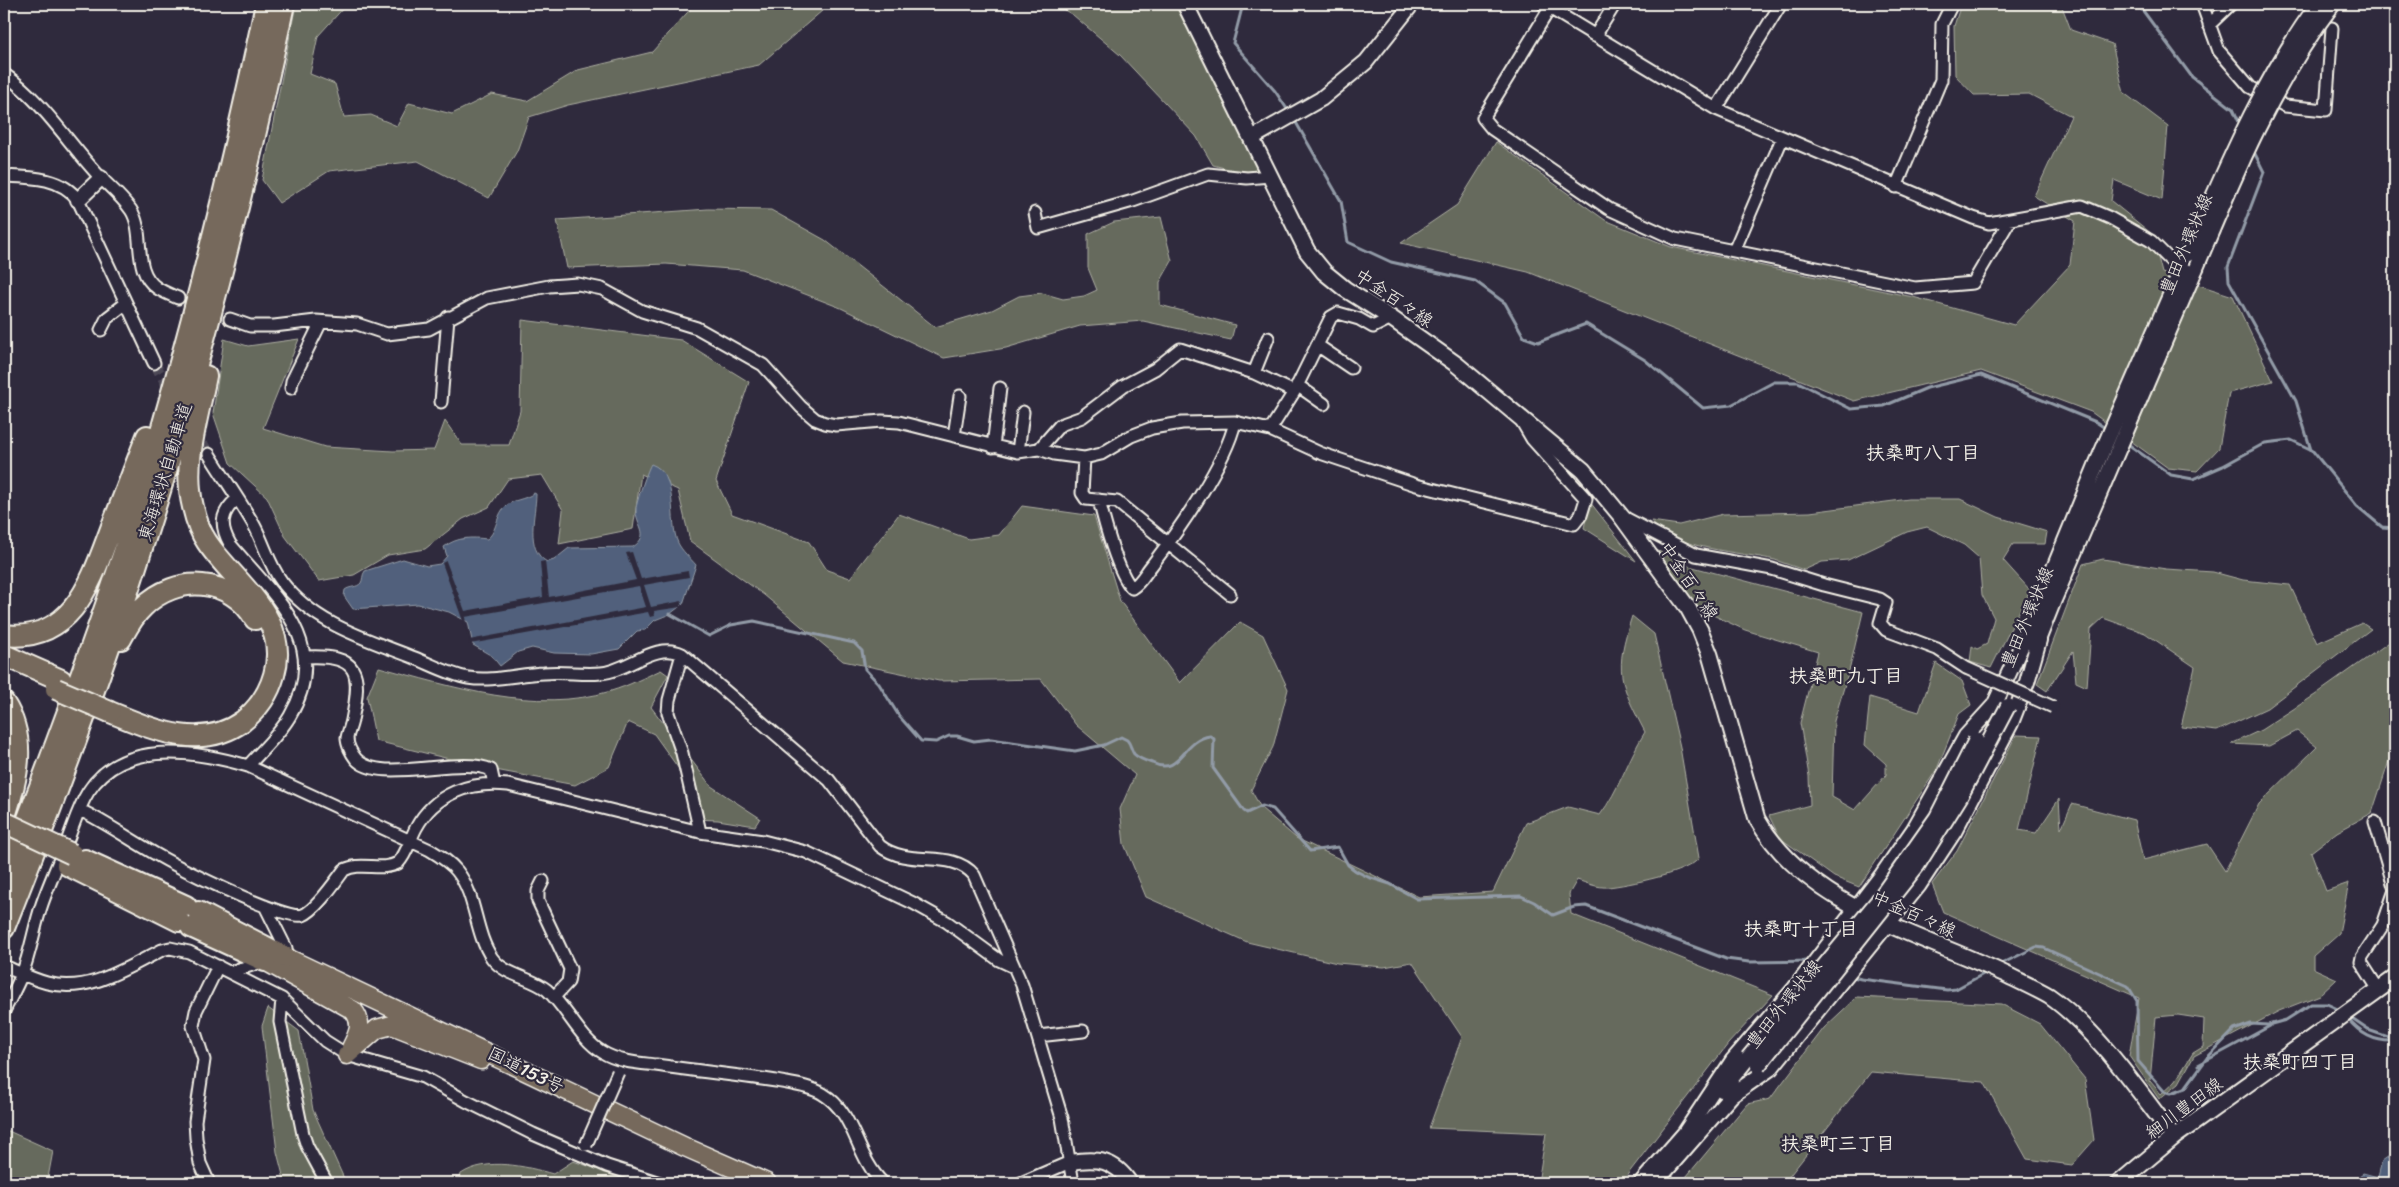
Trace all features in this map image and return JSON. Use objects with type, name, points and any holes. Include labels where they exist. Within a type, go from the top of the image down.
[{"type":"highway","name":"東海環状自動車道","points":[[4,928],[29,866],[97,681],[143,546],[197,364],[237,180],[266,4]]},
{"type":"highway","name":"東海環状自動車道","points":[[4,881],[56,748],[124,551],[237,180],[284,4]]},
{"type":"highway","points":[[4,635],[35,633],[56,624],[74,607],[90,583],[148,433],[180,341],[219,203],[237,180]]},
{"type":"highway","points":[[4,656],[58,684],[112,707],[164,733],[190,737],[213,735],[235,726],[254,711],[267,693],[275,672],[276,648],[271,624],[259,602],[216,553],[200,529],[192,505],[190,479],[193,441],[237,180]]},
{"type":"highway","points":[[29,866],[45,833],[120,642],[134,616],[164,591],[192,584],[211,586],[228,592],[251,612],[262,634],[265,657],[264,669],[261,680],[249,700],[231,714],[208,724],[183,724],[112,707]]},
{"type":"highway","points":[[4,667],[58,684]]},
{"type":"highway","points":[[4,703],[15,729],[19,756],[15,783],[4,820],[70,859],[189,917],[285,956]]},
{"type":"highway","points":[[4,835],[70,859]]},
{"type":"highway","points":[[189,917],[353,1010],[360,1020],[360,1026],[347,1055]]},
{"type":"highway","name":"国道153号","points":[[285,956],[685,1147],[767,1183]]},
{"type":"highway","name":"国道153号","points":[[265,961],[505,1070],[744,1183]]},
{"type":"highway","points":[[347,1055],[377,1029],[392,1025],[505,1070]]},
{"type":"main road","name":"中金百々線","points":[[1185,4],[1307,251],[1324,272],[1345,289],[1391,318],[1456,364],[1583,470],[1621,516],[1688,608],[1700,630],[1710,655],[1757,818],[1769,840],[1794,865],[1857,909],[1991,968],[2048,996],[2088,1031],[2174,1137]]},
{"type":"main road","name":"細川豊田線","points":[[2119,1183],[2174,1137],[2395,978]]},
{"type":"street","points":[[1252,138],[1321,99],[1366,62],[1412,4]]},
{"type":"street","points":[[1595,36],[1615,4]]},
{"type":"street","points":[[1716,109],[1781,4]]},
{"type":"street","points":[[1896,186],[1941,80],[1942,24],[1952,4]]},
{"type":"street","points":[[2202,4],[2220,51],[2250,87],[2284,106],[2326,110],[2332,28]]},
{"type":"street","points":[[2209,25],[2231,4]]},
{"type":"street","name":"豊田外環状線","points":[[2189,267],[2188,254],[2253,109],[2274,68],[2318,4]]},
{"type":"street","name":"豊田外環状線","points":[[1641,1183],[1684,1134],[1753,1062],[1917,866],[1960,797],[2066,556],[2189,267],[2279,88],[2305,42],[2333,4]]},
{"type":"street","points":[[2010,220],[1973,283],[1930,289],[1915,288],[1675,239],[1609,209],[1492,129],[1482,118],[1546,6],[1716,109],[1782,139],[1972,218],[1989,223],[2082,206],[2110,218],[2151,241],[2172,262],[2189,267]]},
{"type":"street","points":[[4,74],[33,99],[101,178],[117,192],[132,213],[138,230],[140,253],[145,272],[156,287],[178,298]]},
{"type":"street","points":[[1734,251],[1782,139]]},
{"type":"street","points":[[1035,213],[1038,228],[1133,201],[1208,174],[1247,178],[1270,176]]},
{"type":"street","points":[[4,176],[41,178],[72,190],[154,362]]},
{"type":"street","points":[[78,200],[101,178]]},
{"type":"street","points":[[230,319],[250,326],[321,322],[357,324],[387,334],[429,329],[448,317],[487,298],[548,286],[578,284],[602,289],[642,311],[697,328],[762,365],[801,407],[816,419],[825,423],[836,425],[882,421],[899,422],[1018,452],[1039,449],[1054,454],[1084,458],[1101,454],[1131,436],[1152,428],[1189,422],[1235,422],[1270,430],[1320,453],[1416,485],[1574,524],[1581,515],[1586,499],[1532,439],[1517,414]]},
{"type":"street","points":[[100,330],[107,318],[125,304]]},
{"type":"street","points":[[1270,430],[1295,389],[1331,317],[1338,313],[1359,319],[1373,327],[1391,318]]},
{"type":"street","points":[[441,402],[448,317]]},
{"type":"street","points":[[291,388],[292,381],[321,322]]},
{"type":"street","points":[[1254,373],[1268,338]]},
{"type":"street","points":[[1317,345],[1351,368]]},
{"type":"street","points":[[1039,449],[1060,425],[1082,417],[1123,386],[1155,369],[1180,349],[1254,373],[1295,389],[1324,404]]},
{"type":"street","points":[[993,447],[1000,388]]},
{"type":"street","points":[[954,436],[960,396]]},
{"type":"street","points":[[1018,452],[1023,412]]},
{"type":"street","points":[[1100,500],[1116,556],[1126,580],[1132,588],[1167,544],[1213,472],[1235,422]]},
{"type":"street","points":[[209,454],[254,525],[272,566],[282,582],[309,610],[340,628],[450,672],[467,678],[480,679],[546,672],[602,673],[623,668],[639,659],[664,650],[674,650],[682,654],[829,780],[880,846],[889,852],[905,858],[957,862],[968,868],[974,874],[1022,985],[1062,1118],[1073,1183]]},
{"type":"street","points":[[1084,458],[1082,493],[1086,499],[1115,501],[1230,594]]},
{"type":"street","points":[[237,499],[230,505],[222,520],[226,536],[230,544],[285,608],[294,622],[305,657],[302,684],[291,715],[282,729],[248,766]]},
{"type":"street","points":[[1621,516],[1696,554],[1772,569],[1880,599],[1886,603],[1880,623],[1886,630],[1937,649],[1966,668],[2053,707]]},
{"type":"street","name":"豊田外環状線","points":[[1655,1183],[1732,1095],[1753,1062],[1877,902],[1937,817],[1976,740],[2002,704],[2039,640],[2066,556]]},
{"type":"street","points":[[1732,1095],[1772,1068],[1919,886],[1954,832],[2011,723],[2028,682],[2039,640]]},
{"type":"street","points":[[682,654],[669,700],[668,714],[682,753],[700,832]]},
{"type":"street","points":[[305,657],[330,656],[340,658],[353,670],[358,692],[347,739],[352,753],[360,762],[370,767],[397,769],[478,765],[491,770],[494,784]]},
{"type":"street","points":[[1684,1134],[1733,1060],[1796,988],[1857,909],[1914,829],[1966,736],[2002,704]]},
{"type":"street","points":[[4,1011],[13,970],[42,905],[88,791],[102,776],[117,765],[142,756],[160,753],[203,755],[248,766],[430,850],[457,871],[467,889],[484,942],[494,961],[509,972],[544,988],[554,997],[588,1040],[601,1052],[624,1061],[797,1085],[822,1094],[841,1108],[864,1160],[883,1183]]},
{"type":"street","points":[[80,810],[100,820],[158,856],[265,906],[290,915],[303,915],[313,908],[344,870],[356,866],[392,866],[402,859],[425,815],[442,799],[464,788],[484,783],[525,788],[700,832],[764,841],[806,852],[913,903],[954,927],[999,960],[1014,967]]},
{"type":"street","points":[[2375,822],[2395,890],[2392,906],[2383,926],[2366,949],[2361,962],[2379,990]]},
{"type":"street","points":[[543,881],[538,891],[538,901],[570,969],[568,982],[554,997]]},
{"type":"street","points":[[265,906],[286,948],[285,956]]},
{"type":"street","points":[[13,970],[46,983],[74,986],[102,980],[170,948],[189,952],[282,999],[325,1041],[347,1055],[422,1077],[482,1109],[584,1150],[607,1166],[660,1183]]},
{"type":"street","points":[[230,972],[265,961]]},
{"type":"street","points":[[209,1183],[200,1162],[196,1138],[195,1121],[202,1088],[204,1060],[193,1026],[196,1011],[218,966]]},
{"type":"street","points":[[282,999],[280,1022],[303,1134],[307,1146],[327,1183]]},
{"type":"street","points":[[1038,1036],[1083,1031]]},
{"type":"street","points":[[584,1150],[624,1061]]},
{"type":"street","points":[[1020,1183],[1070,1162],[1100,1160],[1122,1171],[1130,1183]]},
{"type":"green space","points":[[296,4],[347,4],[318,36],[310,74],[335,84],[344,117],[371,115],[397,126],[409,103],[452,114],[492,94],[527,101],[578,70],[652,52],[695,4],[830,4],[759,65],[568,105],[529,117],[517,151],[489,198],[418,161],[329,171],[279,203],[262,180]]},
{"type":"green space","points":[[1054,4],[1176,4],[1181,10],[1258,171],[1240,172],[1213,165],[1196,136],[1120,55],[1073,15]]},
{"type":"green space","points":[[1961,4],[2061,4],[2071,30],[2112,44],[2124,93],[2168,126],[2162,200],[2114,180],[2111,201],[2152,234],[2162,273],[2233,296],[2273,381],[2229,393],[2219,448],[2197,471],[2168,468],[2091,412],[1981,371],[1854,401],[1528,272],[1401,243],[1457,205],[1496,142],[1605,220],[1671,247],[1913,297],[2014,325],[2070,265],[2075,221],[2034,196],[2071,116],[2029,94],[1974,95],[1955,75],[1954,26]]},
{"type":"green space","points":[[708,209],[771,210],[825,240],[935,327],[992,310],[1019,296],[1042,293],[1063,299],[1084,296],[1097,290],[1088,268],[1088,234],[1114,222],[1161,217],[1172,261],[1160,282],[1160,305],[1235,325],[1231,340],[1143,321],[1080,326],[1006,348],[944,358],[841,308],[743,270],[666,264],[567,268],[557,220]]},
{"type":"green space","points":[[522,320],[681,340],[749,382],[716,481],[732,514],[809,542],[827,570],[850,578],[899,514],[969,539],[999,535],[1022,506],[1094,516],[1120,601],[1180,683],[1240,622],[1263,635],[1288,689],[1273,747],[1251,790],[1261,808],[1296,838],[1419,897],[1493,892],[1526,823],[1568,807],[1600,815],[1613,795],[1645,732],[1629,701],[1622,676],[1623,650],[1632,616],[1654,634],[1680,747],[1699,858],[1683,869],[1629,884],[1604,887],[1577,880],[1569,894],[1571,914],[1773,995],[1728,1044],[1621,1183],[1538,1183],[1546,1133],[1429,1128],[1462,1037],[1412,962],[1384,967],[1337,963],[1247,942],[1146,897],[1124,844],[1120,809],[1135,775],[1076,725],[1041,679],[939,681],[843,661],[764,595],[690,541],[678,490],[641,474],[633,529],[559,544],[563,510],[542,475],[508,479],[489,507],[463,519],[425,549],[388,555],[354,575],[319,581],[285,536],[267,497],[230,463],[213,413],[224,339],[248,346],[299,339],[263,428],[325,447],[393,451],[434,450],[445,421],[462,445],[509,445],[520,411]]},
{"type":"green space","points":[[1909,499],[1960,499],[1998,517],[2047,532],[2045,544],[2013,544],[2003,560],[2030,590],[1991,668],[1970,662],[1972,646],[1977,649],[1987,644],[1994,618],[1982,595],[1979,558],[1964,545],[1927,527],[1907,532],[1848,560],[1822,562],[1804,570],[1775,560],[1690,544],[1674,538],[1651,521],[1679,525],[1723,514],[1810,512]]},
{"type":"green space","points":[[1590,502],[1636,561],[1584,528]]},
{"type":"green space","points":[[1648,546],[1689,566],[1863,612],[1850,667],[1834,721],[1832,797],[1855,810],[1886,775],[1886,764],[1865,745],[1870,697],[1919,712],[1936,663],[1962,681],[1971,705],[1959,714],[1937,769],[1859,887],[1834,877],[1780,838],[1769,816],[1810,805],[1809,776],[1800,723],[1818,652],[1745,630],[1698,608]]},
{"type":"green space","points":[[2103,559],[2166,569],[2213,572],[2243,580],[2290,585],[2317,643],[2362,623],[2371,629],[2267,708],[2217,731],[2181,727],[2195,667],[2145,633],[2103,618],[2091,629],[2087,687],[2076,682],[2073,651],[2047,691],[2037,684],[2083,564]]},
{"type":"green space","points":[[2395,638],[2395,750],[2391,755],[2372,813],[2337,832],[2311,852],[2326,891],[2349,883],[2339,933],[2313,956],[2313,968],[2337,979],[2320,995],[2279,1011],[2194,1056],[2179,1083],[2159,1099],[2129,1056],[2139,998],[1943,912],[1932,884],[1957,851],[2016,735],[2041,736],[2019,830],[2036,833],[2059,799],[2061,829],[2072,804],[2134,820],[2143,860],[2207,844],[2225,871],[2259,804],[2317,747],[2297,731],[2269,746],[2231,744],[2261,730],[2315,695]],"holes":[[[2178,1015],[2204,1019],[2203,1047],[2193,1053],[2176,1080],[2161,1094],[2150,1081],[2156,1017]]]},
{"type":"green space","points":[[379,667],[494,695],[553,700],[611,691],[661,670],[668,675],[651,707],[711,786],[760,818],[755,826],[718,820],[692,819],[686,779],[654,734],[628,722],[609,767],[575,785],[490,769],[376,741],[367,697]]},
{"type":"green space","points":[[1857,997],[2001,1004],[2040,1024],[2085,1079],[2094,1140],[2072,1165],[2027,1159],[1984,1082],[1871,1072],[1784,1183],[1681,1183],[1747,1104],[1770,1099],[1824,1028]]},
{"type":"green space","points":[[268,1008],[299,1031],[313,1110],[346,1183],[285,1183],[277,1152],[262,1026]]},
{"type":"green space","points":[[4,1129],[53,1151],[47,1183],[4,1183]]},
{"type":"green space","points":[[573,1161],[640,1183],[459,1183],[461,1174],[482,1166],[494,1164],[518,1166],[553,1174]]},
{"type":"water","points":[[651,464],[660,469],[666,478],[670,488],[675,534],[678,543],[696,565],[683,604],[670,614],[655,620],[645,630],[637,631],[619,649],[591,654],[554,653],[532,648],[518,652],[500,666],[492,656],[473,645],[468,622],[449,612],[418,604],[353,609],[344,596],[345,590],[358,586],[361,583],[365,571],[403,559],[427,566],[440,564],[447,556],[444,547],[454,541],[464,538],[487,539],[507,505],[534,493],[536,494],[533,540],[540,556],[547,562],[554,560],[569,548],[633,547],[641,538],[642,533],[636,509],[642,486]]},
{"type":"water","points":[[2395,1152],[2395,1183],[2350,1183],[2363,1173],[2378,1177],[2382,1161]]},
{"type":"pier","points":[[632,552],[641,579],[688,571],[689,577],[644,585],[651,607],[682,601],[681,607],[654,611],[655,616],[650,617],[648,612],[470,644],[469,640],[646,607],[639,586],[465,617],[468,635],[442,563],[446,561],[465,611],[543,597],[540,562],[545,561],[549,597],[636,580],[626,553]]},
{"type":"waterway","points":[[1243,4],[1233,43],[1275,91],[1289,112]]},
{"type":"waterway","points":[[2138,4],[2192,77],[2233,109],[2241,126]]},
{"type":"waterway","points":[[1294,119],[1341,201],[1348,242],[1391,262],[1475,281],[1505,303],[1524,337],[1538,342],[1586,324],[1645,360],[1703,408],[1731,405],[1774,382],[1798,382],[1851,409],[1884,406],[1927,388],[1981,375],[2096,422],[2108,430]]},
{"type":"waterway","points":[[2253,150],[2264,172],[2228,267],[2229,281],[2296,401],[2311,450]]},
{"type":"waterway","points":[[2125,442],[2171,475],[2193,479],[2223,466],[2265,443],[2291,440],[2312,450],[2357,506],[2382,527],[2395,528]]},
{"type":"waterway","points":[[670,614],[709,636],[731,625],[754,621],[854,643],[862,651],[865,669],[879,684],[899,716],[921,741],[936,742],[949,736],[957,736],[974,741],[991,739],[1075,751],[1104,745],[1121,737],[1127,740],[1133,752],[1140,759],[1162,766],[1176,762],[1193,744],[1210,736],[1214,739],[1213,768],[1244,811],[1247,813],[1262,806],[1273,809],[1310,851],[1338,847],[1348,865],[1356,871],[1390,884],[1417,899],[1521,896],[1553,915],[1574,907],[1586,906],[1726,959],[1749,962],[1811,961]]},
{"type":"waterway","points":[[1999,965],[2036,947],[2044,948],[2128,986],[2137,1001],[2138,1061],[2164,1091],[2171,1093],[2185,1088],[2207,1058],[2234,1030],[2251,1024],[2268,1025],[2286,1020],[2311,1004],[2327,1004],[2342,1011]]},
{"type":"waterway","points":[[1849,976],[1947,990],[1956,989],[1987,972]]},
{"type":"waterway","points":[[2349,1017],[2368,1030],[2394,1039]]},
{"type":"waterway","points":[[2347,1018],[2362,1033],[2368,1036],[2380,1040],[2395,1041]]},
{"type":"waterway","points":[[2198,1065],[2270,1026]]},
{"type":"tunnel","points":[[178,298],[230,319]]},
{"type":"tunnel","points":[[154,363],[172,393]]},
{"type":"tunnel","points":[[194,430],[209,454]]},
{"type":"district","name":"扶桑町八丁目","points":[[1923,452]]},
{"type":"district","name":"扶桑町九丁目","points":[[1846,675]]},
{"type":"district","name":"扶桑町十丁目","points":[[1801,928]]},
{"type":"district","name":"扶桑町四丁目","points":[[2300,1061]]},
{"type":"district","name":"扶桑町三丁目","points":[[1838,1143]]}]
